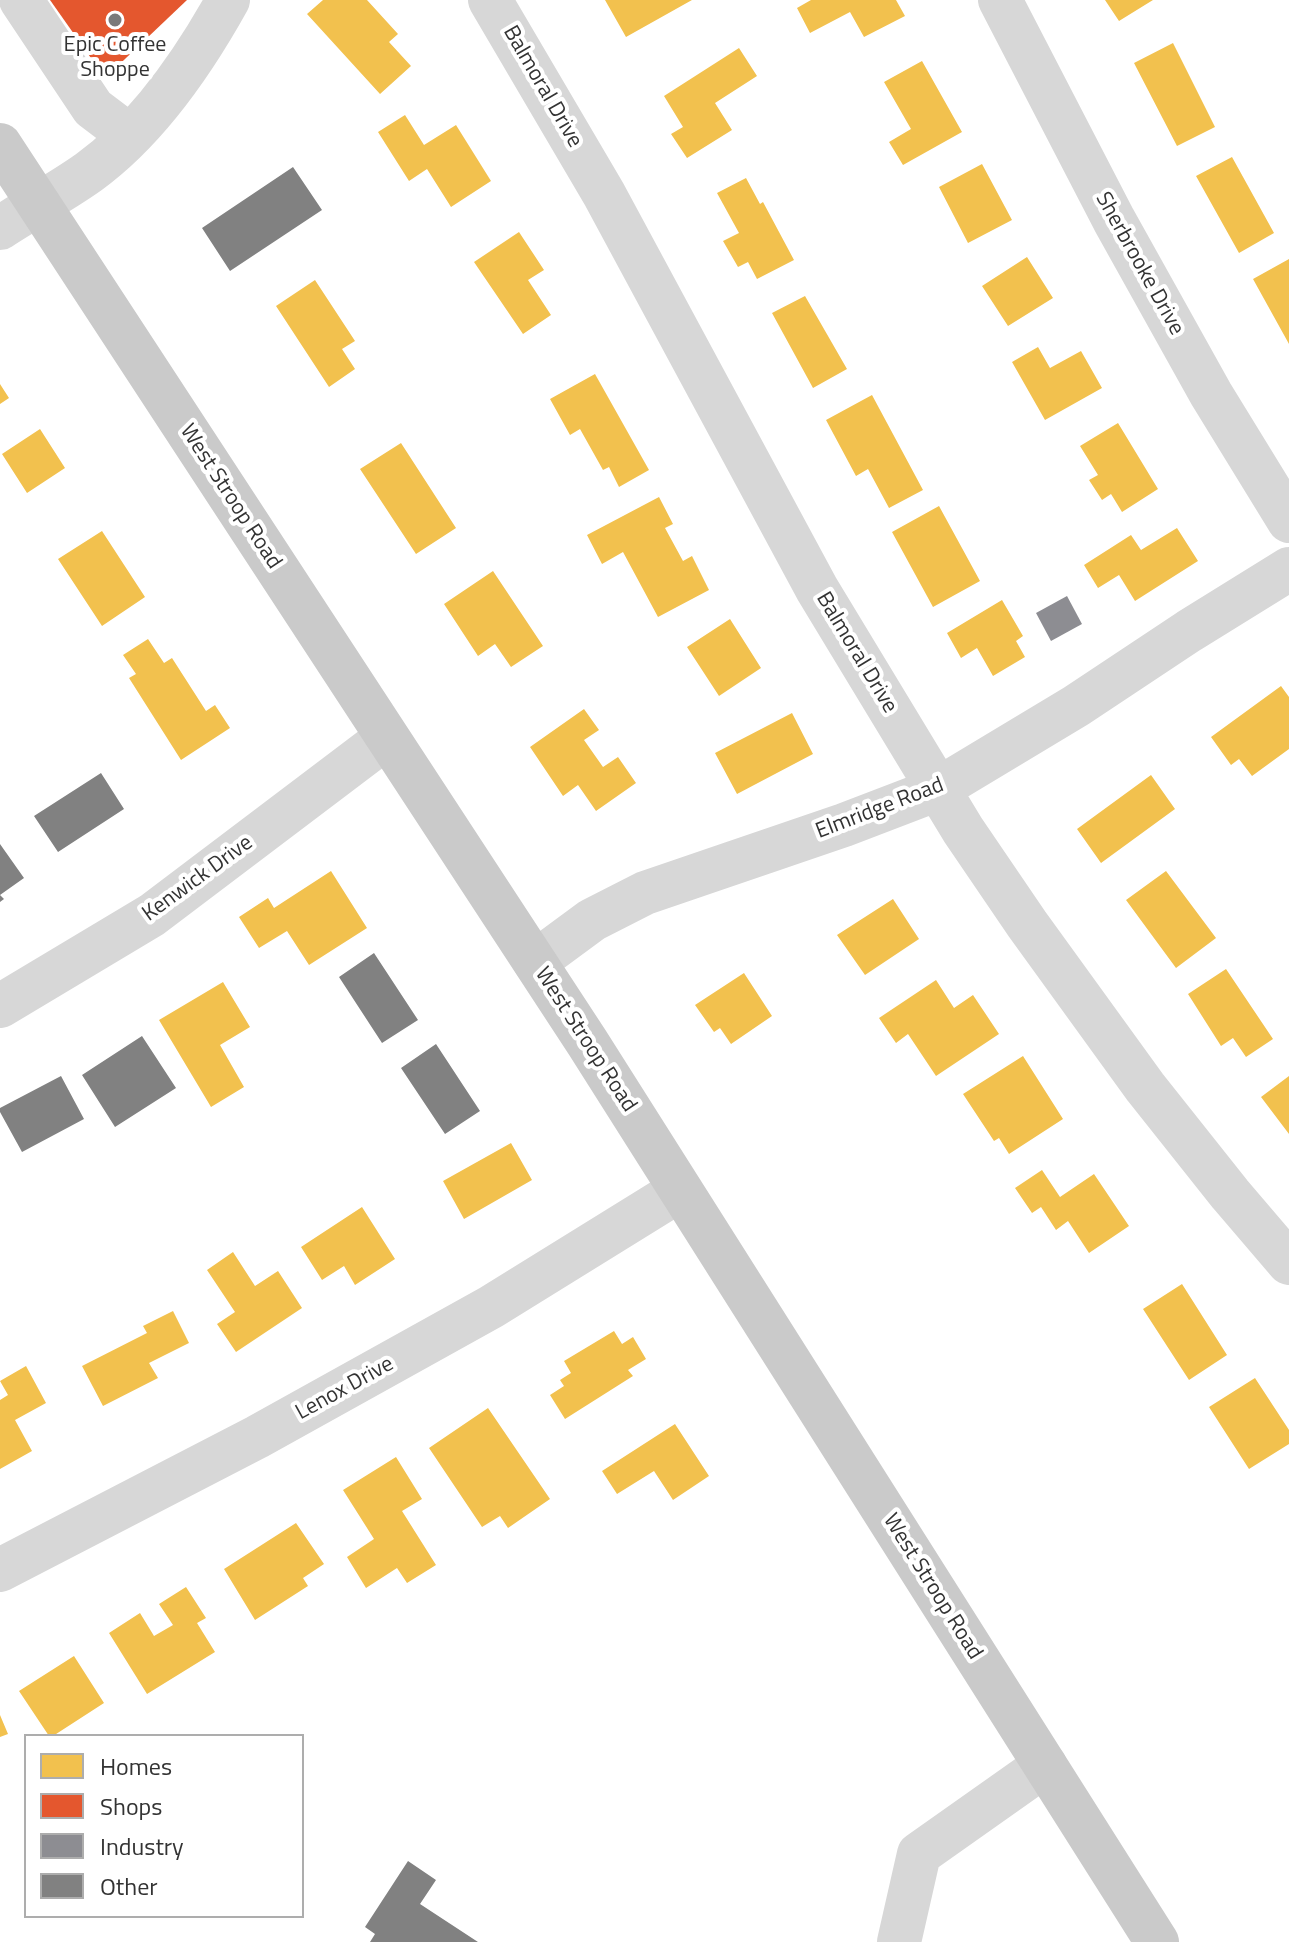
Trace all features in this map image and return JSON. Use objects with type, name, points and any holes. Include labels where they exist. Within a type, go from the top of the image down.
[{"type":"main road","name":"West Stroop Road","points":[[0,145],[587,1042],[1157,1942]]},
{"type":"street","points":[[21,0],[93,108],[130,136]]},
{"type":"street","points":[[0,228],[89,171],[130,136],[169,91],[211,31],[228,0]]},
{"type":"street","name":"Balmoral Drive","points":[[490,0],[604,194],[817,589],[963,830],[1145,1087],[1289,1263]]},
{"type":"street","name":"Sherbrooke Drive","points":[[1000,0],[1121,234],[1211,394],[1289,521]]},
{"type":"street","name":"Elmridge Road","points":[[535,962],[592,920],[645,893],[844,825],[938,789],[1041,728],[1289,569]]},
{"type":"street","name":"Kenwick Drive","points":[[0,1006],[152,915],[386,738]]},
{"type":"street","name":"Lenox Drive","points":[[0,1570],[257,1437],[491,1307],[680,1190]]},
{"type":"street","points":[[899,1942],[919,1854],[1045,1765]]},
{"type":"building: Homes","points":[[323,0],[367,0],[398,34],[389,42],[411,66],[380,94],[307,14]]},
{"type":"building: Homes","points":[[605,0],[692,0],[626,37]]},
{"type":"building: Homes","points":[[811,0],[896,0],[905,16],[864,37],[850,12],[810,33],[797,8]]},
{"type":"building: Homes","points":[[1105,0],[1153,0],[1119,21]]},
{"type":"building: Homes","points":[[1173,43],[1215,127],[1177,146],[1134,63]]},
{"type":"building: Homes","points":[[739,48],[757,76],[715,103],[732,130],[687,158],[671,134],[683,127],[664,96]]},
{"type":"building: Homes","points":[[922,61],[962,132],[903,165],[889,142],[911,129],[884,82]]},
{"type":"building: Homes","points":[[405,115],[424,145],[456,125],[491,181],[451,207],[427,169],[409,181],[378,132]]},
{"type":"building: Homes","points":[[1232,157],[1274,233],[1239,253],[1196,176]]},
{"type":"building: Homes","points":[[982,164],[1012,220],[968,243],[939,187]]},
{"type":"building: Homes","points":[[746,178],[760,204],[763,202],[794,260],[757,279],[748,262],[738,267],[723,241],[739,233],[717,193]]},
{"type":"building: Homes","points":[[519,232],[544,270],[528,280],[551,315],[523,334],[474,262]]},
{"type":"building: Homes","points":[[1027,257],[1053,298],[1008,326],[982,286]]},
{"type":"building: Homes","points":[[1289,259],[1289,344],[1253,279]]},
{"type":"building: Homes","points":[[315,280],[355,341],[342,349],[355,369],[329,387],[276,306]]},
{"type":"building: Homes","points":[[805,296],[847,369],[813,388],[772,313]]},
{"type":"building: Homes","points":[[1038,347],[1050,368],[1081,351],[1102,388],[1045,420],[1012,362]]},
{"type":"building: Homes","points":[[595,374],[649,470],[619,487],[609,467],[603,470],[580,429],[570,435],[550,399]]},
{"type":"building: Homes","points":[[0,384],[9,398],[0,404]]},
{"type":"building: Homes","points":[[872,395],[923,490],[889,508],[868,469],[856,476],[826,420]]},
{"type":"building: Homes","points":[[1118,423],[1158,489],[1122,512],[1111,494],[1102,500],[1089,480],[1098,475],[1080,446]]},
{"type":"building: Homes","points":[[40,429],[65,468],[27,493],[2,454]]},
{"type":"building: Homes","points":[[401,443],[456,528],[416,554],[360,469]]},
{"type":"building: Homes","points":[[659,497],[673,524],[665,528],[683,561],[692,556],[709,590],[658,617],[623,552],[602,564],[587,535]]},
{"type":"building: Homes","points":[[939,506],[980,581],[933,607],[892,532]]},
{"type":"building: Homes","points":[[1177,528],[1198,561],[1135,601],[1119,575],[1098,588],[1084,565],[1131,535],[1141,550]]},
{"type":"building: Homes","points":[[102,531],[145,597],[102,626],[58,559]]},
{"type":"building: Homes","points":[[493,571],[543,646],[511,667],[495,644],[478,656],[444,604]]},
{"type":"building: Homes","points":[[1002,600],[1023,636],[1016,641],[1025,657],[993,676],[977,648],[961,658],[947,633]]},
{"type":"building: Homes","points":[[730,619],[761,668],[719,696],[687,647]]},
{"type":"building: Homes","points":[[148,639],[164,663],[172,658],[206,711],[215,705],[230,728],[181,760],[129,678],[136,674],[123,655]]},
{"type":"building: Homes","points":[[1281,686],[1289,697],[1289,749],[1252,776],[1239,759],[1231,765],[1211,737]]},
{"type":"building: Homes","points":[[584,709],[599,730],[584,740],[603,767],[618,757],[636,783],[596,811],[578,785],[563,796],[530,747]]},
{"type":"building: Homes","points":[[792,713],[813,754],[737,794],[715,753]]},
{"type":"building: Homes","points":[[1151,775],[1175,809],[1101,863],[1077,829]]},
{"type":"building: Homes","points":[[331,871],[367,928],[309,965],[287,931],[259,948],[239,917],[268,898],[274,908]]},
{"type":"building: Homes","points":[[1166,871],[1216,938],[1176,968],[1126,900]]},
{"type":"building: Homes","points":[[893,899],[919,939],[865,975],[837,935]]},
{"type":"building: Homes","points":[[1226,969],[1273,1039],[1246,1057],[1233,1038],[1221,1046],[1188,994]]},
{"type":"building: Homes","points":[[744,973],[772,1016],[731,1044],[720,1028],[714,1032],[695,1005]]},
{"type":"building: Homes","points":[[936,980],[954,1008],[973,995],[999,1034],[936,1076],[908,1034],[896,1043],[879,1018]]},
{"type":"building: Homes","points":[[223,982],[250,1027],[220,1045],[244,1087],[211,1107],[159,1020]]},
{"type":"building: Homes","points":[[1023,1056],[1063,1119],[1009,1154],[999,1138],[994,1141],[963,1094]]},
{"type":"building: Homes","points":[[1289,1076],[1289,1134],[1261,1097]]},
{"type":"building: Homes","points":[[511,1143],[532,1180],[464,1219],[443,1181]]},
{"type":"building: Homes","points":[[1042,1170],[1060,1197],[1094,1174],[1129,1226],[1089,1253],[1068,1221],[1056,1230],[1041,1207],[1032,1213],[1015,1188]]},
{"type":"building: Homes","points":[[362,1207],[395,1259],[355,1285],[344,1266],[322,1280],[301,1247]]},
{"type":"building: Homes","points":[[233,1252],[255,1286],[278,1271],[302,1308],[236,1352],[217,1324],[235,1312],[207,1270]]},
{"type":"building: Homes","points":[[1182,1284],[1227,1355],[1189,1380],[1143,1309]]},
{"type":"building: Homes","points":[[173,1311],[189,1343],[149,1363],[158,1378],[103,1406],[82,1366],[147,1333],[143,1326]]},
{"type":"building: Homes","points":[[614,1331],[622,1344],[633,1337],[646,1359],[628,1370],[633,1376],[565,1419],[550,1395],[564,1386],[560,1380],[571,1373],[564,1361]]},
{"type":"building: Homes","points":[[26,1366],[46,1403],[15,1420],[32,1451],[0,1469],[0,1400],[8,1395],[0,1381]]},
{"type":"building: Homes","points":[[1255,1378],[1289,1430],[1289,1444],[1249,1469],[1209,1407]]},
{"type":"building: Homes","points":[[488,1408],[550,1499],[508,1528],[500,1516],[482,1527],[429,1448]]},
{"type":"building: Homes","points":[[675,1424],[709,1476],[673,1500],[654,1471],[617,1494],[602,1471]]},
{"type":"building: Homes","points":[[396,1457],[422,1499],[402,1511],[436,1565],[407,1583],[397,1568],[366,1588],[347,1557],[374,1539],[343,1490]]},
{"type":"building: Homes","points":[[296,1523],[324,1564],[303,1578],[308,1586],[255,1620],[224,1569]]},
{"type":"building: Homes","points":[[186,1587],[206,1618],[197,1623],[215,1652],[147,1694],[109,1633],[140,1613],[154,1636],[173,1625],[159,1604]]},
{"type":"building: Homes","points":[[74,1656],[104,1703],[56,1734],[48,1734],[19,1691]]},
{"type":"building: Homes","points":[[0,1715],[8,1734],[0,1737]]},
{"type":"building: Shops","points":[[50,0],[187,0],[105,78]]},
{"type":"building: Industry","points":[[1067,596],[1082,624],[1051,641],[1036,613]]},
{"type":"building: Other","points":[[293,167],[322,210],[230,271],[202,228]]},
{"type":"building: Other","points":[[101,773],[124,809],[58,852],[34,816]]},
{"type":"building: Other","points":[[0,844],[24,878],[0,895]]},
{"type":"building: Other","points":[[374,953],[418,1020],[382,1043],[339,977]]},
{"type":"building: Other","points":[[142,1036],[176,1088],[115,1127],[82,1075]]},
{"type":"building: Other","points":[[436,1044],[480,1111],[445,1134],[401,1068]]},
{"type":"building: Other","points":[[61,1076],[84,1119],[22,1152],[0,1108]]},
{"type":"building: Other","points":[[408,1861],[436,1880],[420,1904],[478,1942],[370,1942],[375,1934],[365,1927]]},
{"type":"place","name":"Epic Coffee Shoppe","points":[[115,20]]}]
